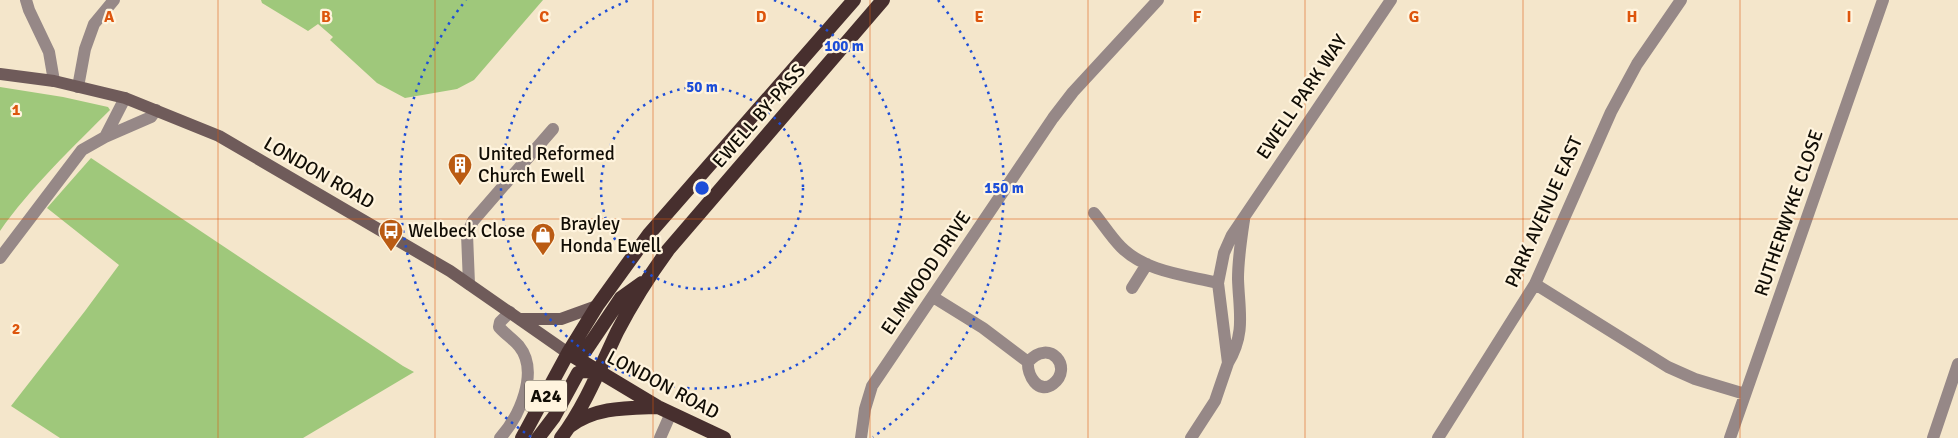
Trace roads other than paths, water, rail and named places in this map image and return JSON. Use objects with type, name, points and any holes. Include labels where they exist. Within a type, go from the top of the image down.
[{"type":"highway","name":"EWELL BY-PASS","points":[[522,438],[568,353],[597,306],[649,234],[854,0]]},
{"type":"highway","name":"EWELL BY-PASS","points":[[565,432],[599,372],[618,331],[645,281],[668,250],[883,0]]},
{"type":"highway","points":[[568,353],[586,350],[621,298],[645,281]]},
{"type":"highway","name":"LONDON ROAD","points":[[568,353],[665,410],[724,438]]},
{"type":"highway","points":[[538,438],[554,417],[578,373],[583,371],[599,372]]},
{"type":"highway","points":[[565,432],[585,417],[600,412],[626,408],[665,410]]},
{"type":"main road","name":"LONDON ROAD","points":[[0,74],[54,81],[125,98],[219,136],[450,271],[568,353]]},
{"type":"main road","points":[[515,315],[562,319],[597,306]]},
{"type":"street","points":[[26,0],[49,52],[54,81]]},
{"type":"street","points":[[78,87],[85,49],[94,24],[114,0]]},
{"type":"street","name":"ELMWOOD DRIVE","points":[[861,438],[864,409],[872,386],[1068,99],[1158,0]]},
{"type":"street","name":"EWELL PARK WAY","points":[[1228,363],[1218,283],[1224,253],[1232,235],[1391,0]]},
{"type":"street","name":"PARK AVENUE EAST","points":[[1438,438],[1535,284],[1610,112],[1637,64],[1681,0]]},
{"type":"street","name":"RUTHERWYKE CLOSE","points":[[1730,438],[1883,0]]},
{"type":"street","points":[[105,137],[125,98]]},
{"type":"street","points":[[0,258],[82,150],[105,137],[151,117],[156,110]]},
{"type":"street","points":[[469,284],[466,234],[473,221],[553,129]]},
{"type":"street","points":[[1094,213],[1121,247],[1140,262],[1165,271],[1218,283]]},
{"type":"street","name":"EWELL PARK WAY","points":[[1191,438],[1215,400],[1228,363],[1236,349],[1240,326],[1239,255],[1245,215]]},
{"type":"street","points":[[1132,288],[1147,264]]},
{"type":"street","points":[[1535,284],[1668,367],[1694,379],[1745,394]]},
{"type":"street","points":[[934,297],[983,328],[1028,362]]},
{"type":"street","points":[[500,438],[522,405],[527,387],[527,372],[520,347],[500,327],[500,322],[515,315]]},
{"type":"street","points":[[1933,438],[1958,364]]},
{"type":"street","points":[[660,438],[665,410]]},
{"type":"place","name":"United Reformed Church Ewell","points":[[460,186]]},
{"type":"place","name":"Welbeck Close","points":[[391,252]]},
{"type":"place","name":"Brayley Honda Ewell","points":[[543,256]]}]
